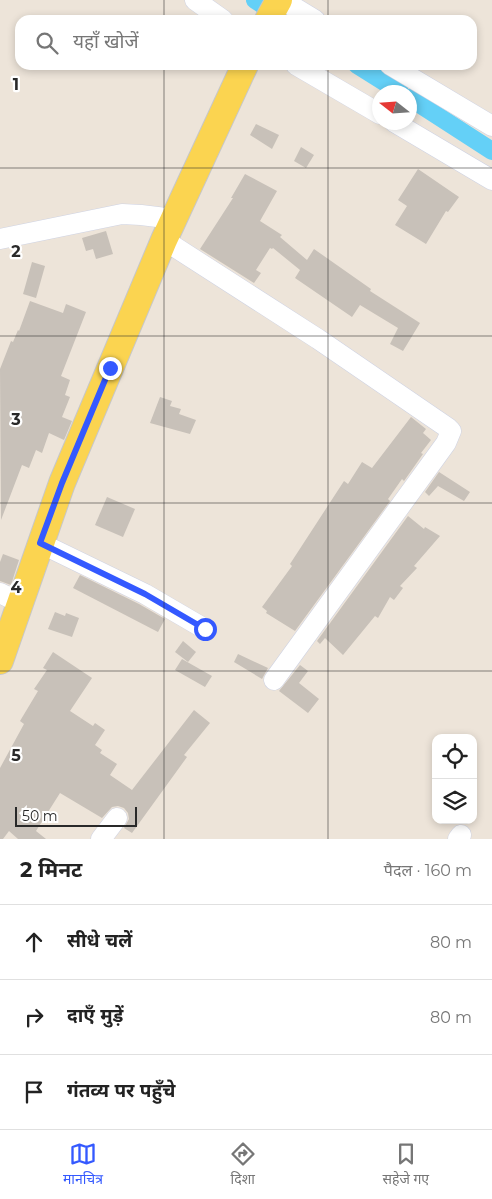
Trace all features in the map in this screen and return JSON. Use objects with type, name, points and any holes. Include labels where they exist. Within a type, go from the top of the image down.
[{"type":"main road","points":[[0,661],[10,598],[40,543],[62,483],[169,230],[243,70]]},
{"type":"street","points":[[195,0],[216,15]]},
{"type":"street","points":[[276,6],[301,15]]},
{"type":"street","points":[[305,70],[372,109]]},
{"type":"street","points":[[398,70],[492,126]]},
{"type":"street","points":[[408,130],[492,180]]},
{"type":"street","points":[[0,239],[122,214],[141,215],[169,230],[318,339],[451,431],[446,443],[274,680]]},
{"type":"street","points":[[40,543],[145,594],[205,629]]},
{"type":"street","points":[[101,839],[117,818]]},
{"type":"building","points":[[256,124],[279,135],[272,149],[250,135]]},
{"type":"building","points":[[301,147],[314,155],[306,168],[294,161]]},
{"type":"building","points":[[418,169],[459,197],[448,212],[446,211],[426,244],[395,225],[407,206],[398,200]]},
{"type":"building","points":[[245,174],[277,191],[260,221],[282,235],[280,237],[307,260],[314,249],[371,289],[370,291],[420,323],[403,351],[390,344],[398,328],[360,305],[352,317],[295,278],[300,270],[273,248],[270,248],[256,270],[261,273],[254,283],[200,249],[233,198],[231,198]]},
{"type":"building","points":[[106,231],[113,254],[96,259],[93,249],[86,251],[82,238]]},
{"type":"building","points":[[32,262],[45,266],[36,298],[23,294]]},
{"type":"building","points":[[30,301],[63,313],[66,304],[86,312],[61,376],[70,380],[65,395],[70,397],[62,417],[72,421],[64,440],[49,433],[42,453],[36,450],[29,468],[22,465],[1,520],[0,369],[11,341],[13,342],[19,331]]},
{"type":"building","points":[[160,397],[172,401],[170,406],[181,409],[179,414],[196,420],[190,434],[150,423]]},
{"type":"building","points":[[411,417],[426,429],[423,433],[431,440],[404,481],[402,479],[388,499],[390,501],[295,631],[266,613],[267,611],[262,607],[292,566],[290,564],[344,481],[348,484],[362,462],[372,468]]},
{"type":"building","points":[[439,472],[470,492],[464,501],[438,486],[429,496],[425,492]]},
{"type":"building","points":[[107,497],[135,509],[123,537],[95,525]]},
{"type":"building","points":[[408,516],[424,529],[425,527],[440,536],[414,566],[417,568],[400,586],[403,588],[394,600],[390,597],[378,618],[375,616],[343,655],[325,638],[320,644],[317,641]]},
{"type":"building","points":[[3,554],[19,560],[11,585],[0,581],[0,562]]},
{"type":"building","points":[[80,575],[165,619],[158,632],[73,588]]},
{"type":"building","points":[[55,612],[65,616],[66,613],[79,618],[72,637],[48,629]]},
{"type":"building","points":[[183,641],[196,652],[188,662],[175,652]]},
{"type":"building","points":[[53,652],[92,678],[70,711],[93,726],[95,723],[105,730],[95,745],[102,750],[100,753],[117,764],[110,775],[132,790],[194,710],[210,723],[184,755],[187,757],[132,833],[124,828],[129,819],[128,813],[124,808],[112,807],[102,818],[60,793],[36,831],[46,839],[18,839],[9,831],[3,839],[0,839],[0,768],[24,724],[20,721],[38,691],[34,689],[47,670],[43,668]]},
{"type":"building","points":[[238,654],[268,668],[262,679],[234,662]]},
{"type":"building","points":[[182,659],[212,676],[205,687],[175,670]]},
{"type":"building","points":[[300,665],[308,671],[299,683],[319,699],[308,713],[279,691]]},
{"type":"waterway","points":[[255,0],[278,15]]},
{"type":"waterway","points":[[365,70],[389,85]]},
{"type":"waterway","points":[[417,103],[492,151]]},
{"type":"route","points":[[110,368],[62,483],[40,543],[145,594],[205,629]]}]
